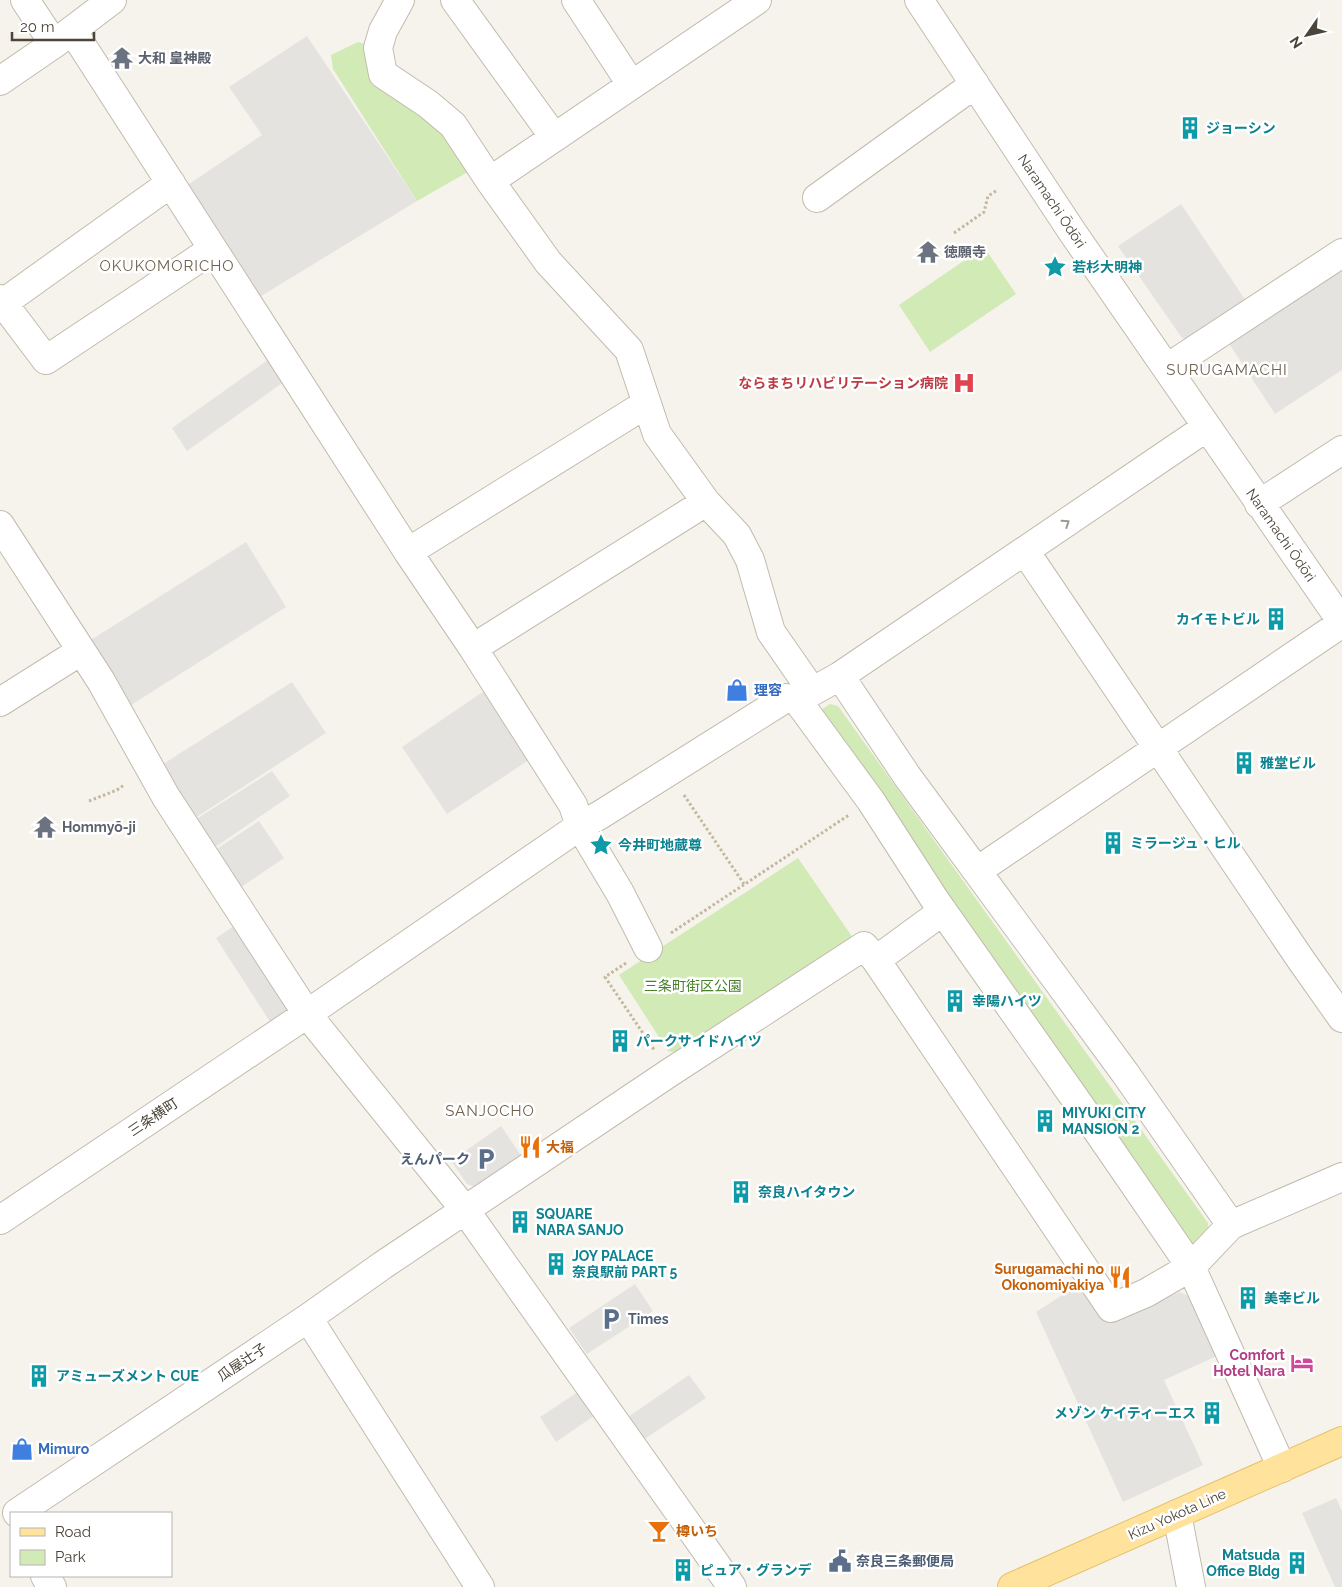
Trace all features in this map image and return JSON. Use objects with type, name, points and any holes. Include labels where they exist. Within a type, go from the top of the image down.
[{"type":"main road","name":"Kizu Yokota Line","points":[[1012,1587],[1342,1441]]},
{"type":"street","points":[[25,0],[63,37],[171,183],[573,805],[580,826],[620,893],[648,948]]},
{"type":"street","points":[[0,81],[112,0]]},
{"type":"street","points":[[400,0],[383,31],[378,48],[383,74],[428,104],[453,126],[548,262],[629,350],[657,434],[706,502],[737,536],[750,560],[770,632],[805,696],[943,911],[1191,1267],[1282,1468]]},
{"type":"street","points":[[455,0],[554,137]]},
{"type":"street","points":[[576,0],[631,84]]},
{"type":"street","points":[[490,181],[757,0]]},
{"type":"street","name":"Naramachi Ōdōri","points":[[919,0],[1046,192],[1342,623]]},
{"type":"street","points":[[817,198],[975,84]]},
{"type":"street","points":[[171,183],[2,301],[46,360],[213,249]]},
{"type":"street","points":[[1167,368],[1342,253]]},
{"type":"street","points":[[408,552],[646,404]]},
{"type":"street","name":"三条横町","points":[[0,1220],[307,1014],[580,826],[786,698],[805,696],[840,676],[1207,427]]},
{"type":"street","points":[[1259,504],[1342,450]]},
{"type":"street","points":[[473,648],[706,502]]},
{"type":"street","points":[[0,525],[101,681],[166,797],[307,1014],[465,1210],[732,1587]]},
{"type":"street","points":[[1025,551],[1342,1018]]},
{"type":"street","points":[[977,871],[1342,623]]},
{"type":"street","points":[[0,702],[81,651]]},
{"type":"street","points":[[840,676],[908,776],[1125,1073],[1231,1225]]},
{"type":"street","points":[[943,911],[876,960],[1111,1308],[1146,1293],[1191,1267],[1231,1225],[1342,1177]]},
{"type":"street","name":"瓜屋辻子","points":[[17,1512],[308,1318],[465,1210],[864,946],[876,960]]},
{"type":"street","points":[[308,1318],[480,1587]]},
{"type":"street","points":[[1177,1514],[1191,1587]]},
{"type":"path","points":[[954,233],[984,212],[988,196],[996,191]]},
{"type":"path","points":[[669,771],[744,884]]},
{"type":"path","points":[[89,801],[117,790],[124,785]]},
{"type":"path","points":[[670,1073],[605,978],[871,801]]},
{"type":"green space","points":[[358,42],[378,48],[480,165],[417,201],[333,69],[331,55]]},
{"type":"green space","points":[[984,247],[1016,294],[930,352],[899,305]]},
{"type":"green space","points":[[830,704],[838,706],[1208,1223],[1209,1232],[1196,1248],[1188,1242],[815,714]]},
{"type":"green space","name":"三条町街区公園","points":[[798,858],[853,938],[683,1054],[668,1051],[619,975]]},
{"type":"shaded area","points":[[307,36],[417,201],[258,298],[183,188],[262,135],[229,87]]},
{"type":"shaded area","points":[[1181,204],[1248,304],[1193,341],[1182,338],[1118,246]]},
{"type":"shaded area","points":[[1342,267],[1342,370],[1275,414],[1228,342]]},
{"type":"shaded area","points":[[269,359],[285,381],[187,451],[172,428]]},
{"type":"shaded area","points":[[246,542],[286,607],[128,707],[86,643]]},
{"type":"shaded area","points":[[292,682],[326,733],[192,820],[160,766]]},
{"type":"shaded area","points":[[487,689],[532,758],[447,814],[402,747]]},
{"type":"shaded area","points":[[272,771],[290,796],[211,850],[193,821]]},
{"type":"shaded area","points":[[259,821],[284,858],[237,890],[212,852]]},
{"type":"shaded area","points":[[240,922],[292,1009],[274,1028],[216,938]]},
{"type":"shaded area","name":"えんパーク","points":[[501,1126],[522,1157],[478,1188],[467,1184],[451,1161]]},
{"type":"shaded area","points":[[1081,1283],[1111,1322],[1180,1292],[1194,1299],[1219,1355],[1164,1380],[1203,1465],[1123,1502],[1036,1312]]},
{"type":"shaded area","name":"Times","points":[[635,1284],[653,1311],[587,1354],[569,1328]]},
{"type":"shaded area","points":[[689,1375],[706,1398],[643,1440],[628,1417]]},
{"type":"shaded area","points":[[578,1392],[594,1416],[556,1442],[540,1417]]},
{"type":"shaded area","points":[[1336,1498],[1342,1511],[1342,1587],[1335,1587],[1302,1513]]},
{"type":"place","name":"大和 皇神殿","points":[[122,58]]},
{"type":"place","name":"ジョーシン","points":[[1190,128]]},
{"type":"place","name":"徳願寺","points":[[928,252]]},
{"type":"place","name":"若杉大明神","points":[[1055,267]]},
{"type":"place","name":"ならまちリハビリテーション病院","points":[[964,383]]},
{"type":"place","name":"カイモトビル","points":[[1276,619]]},
{"type":"place","name":"理容","points":[[737,690]]},
{"type":"place","name":"雅堂ビル","points":[[1244,763]]},
{"type":"place","name":"Hommyō-ji","points":[[45,827]]},
{"type":"place","name":"ミラージュ・ヒル","points":[[1113,843]]},
{"type":"place","name":"今井町地蔵尊","points":[[601,845]]},
{"type":"place","name":"幸陽ハイツ","points":[[955,1001]]},
{"type":"place","name":"パークサイドハイツ","points":[[620,1041]]},
{"type":"place","name":"MIYUKI CITY MANSION 2","points":[[1045,1121]]},
{"type":"place","name":"大福","points":[[530,1147]]},
{"type":"place","name":"えんパーク","points":[[486,1159]]},
{"type":"place","name":"奈良ハイタウン","points":[[741,1192]]},
{"type":"place","name":"SQUARE NARA SANJO","points":[[520,1222]]},
{"type":"place","name":"JOY PALACE 奈良駅前 PART 5","points":[[556,1264]]},
{"type":"place","name":"Surugamachi no Okonomiyakiya","points":[[1120,1277]]},
{"type":"place","name":"美幸ビル","points":[[1248,1298]]},
{"type":"place","name":"Times","points":[[611,1319]]},
{"type":"place","name":"Comfort Hotel Nara","points":[[1302,1363]]},
{"type":"place","name":"アミューズメント CUE","points":[[39,1376]]},
{"type":"place","name":"メゾン ケイティーエス","points":[[1212,1413]]},
{"type":"place","name":"Mimuro","points":[[22,1449]]},
{"type":"place","name":"樽いち","points":[[659,1531]]},
{"type":"place","name":"奈良三条郵便局","points":[[840,1561]]},
{"type":"place","name":"Matsuda Office Bldg","points":[[1297,1563]]},
{"type":"place","name":"ピュア・グランデ","points":[[683,1570]]},
{"type":"district","name":"OKUKOMORICHO","points":[[167,266]]},
{"type":"district","name":"SURUGAMACHI","points":[[1227,370]]},
{"type":"district","name":"SANJOCHO","points":[[490,1111]]}]
